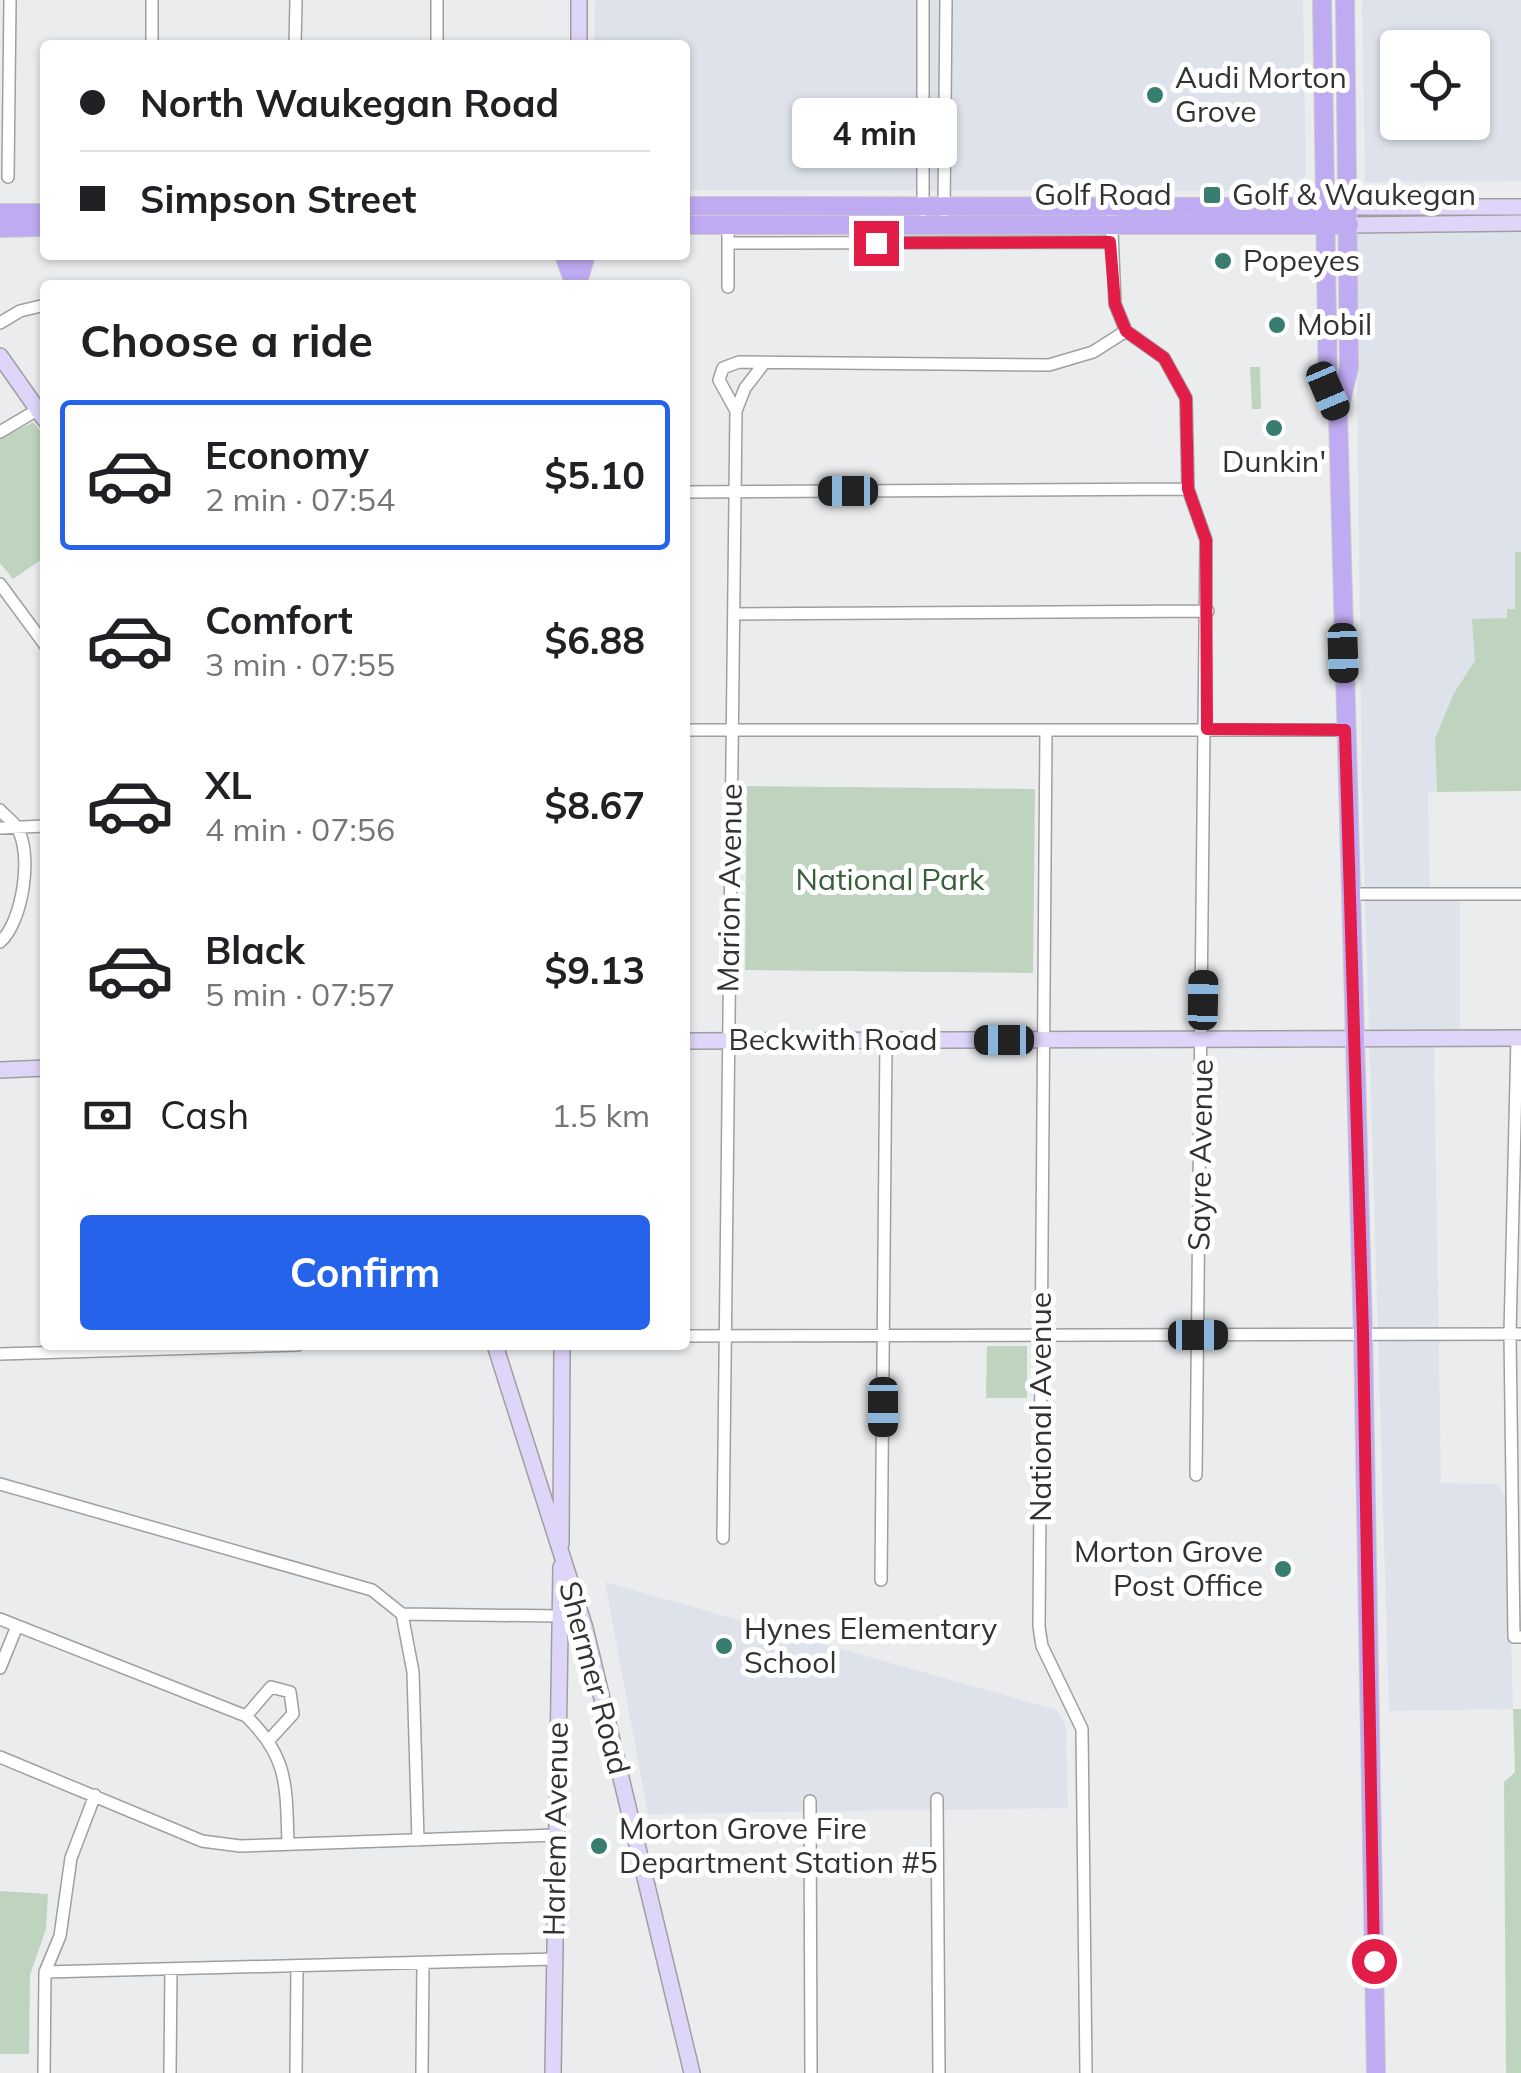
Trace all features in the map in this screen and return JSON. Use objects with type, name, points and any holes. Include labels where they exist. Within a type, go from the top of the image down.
[{"type":"main road","points":[[579,0],[579,40]]},
{"type":"main road","points":[[1322,0],[1328,391],[1338,414]]},
{"type":"main road","points":[[1345,0],[1349,367],[1338,414],[1363,1334],[1376,2073]]},
{"type":"main road","name":"Golf Road","points":[[690,206],[923,214],[1323,215],[1521,223]]},
{"type":"main road","name":"Golf Road","points":[[1349,216],[1521,206]]},
{"type":"main road","points":[[0,213],[40,213]]},
{"type":"main road","name":"Golf Road","points":[[690,226],[728,234],[923,214]]},
{"type":"main road","points":[[0,228],[40,227]]},
{"type":"main road","points":[[0,356],[40,414]]},
{"type":"main road","name":"Beckwith Road","points":[[690,1041],[1519,1038]]},
{"type":"main road","points":[[0,1070],[40,1068]]},
{"type":"main road","name":"Shermer Road","points":[[497,1350],[585,1628],[692,2073]]},
{"type":"main road","name":"Harlem Avenue","points":[[553,2073],[562,1350]]},
{"type":"street","points":[[8,177],[4,81],[10,0]]},
{"type":"street","points":[[152,0],[152,40]]},
{"type":"street","points":[[295,40],[296,0]]},
{"type":"street","points":[[437,40],[438,0]]},
{"type":"street","points":[[923,0],[923,214]]},
{"type":"street","points":[[944,214],[946,0]]},
{"type":"street","points":[[736,411],[719,380],[723,368],[740,362],[762,366],[1049,365],[1093,352],[1126,331],[1115,304],[1111,214]]},
{"type":"street","points":[[728,288],[728,234],[1110,242]]},
{"type":"street","points":[[0,323],[20,311],[40,307]]},
{"type":"street","name":"Sayre Avenue","points":[[1126,331],[1164,358],[1186,398],[1188,489],[1206,540],[1207,729],[1196,1475]]},
{"type":"street","name":"Marion Avenue","points":[[723,1538],[736,411],[744,388],[762,366]]},
{"type":"street","points":[[0,432],[40,415]]},
{"type":"street","points":[[690,492],[1188,489]]},
{"type":"street","points":[[0,584],[40,638]]},
{"type":"street","points":[[734,614],[1208,611]]},
{"type":"street","points":[[690,730],[1345,730]]},
{"type":"street","name":"National Avenue","points":[[1046,731],[1039,1627],[1042,1646],[1082,1729],[1086,2073]]},
{"type":"street","points":[[0,810],[16,828],[22,894],[21,911],[9,940]]},
{"type":"street","points":[[0,828],[40,826]]},
{"type":"street","points":[[1350,894],[1521,894]]},
{"type":"street","points":[[1518,1637],[1519,1038]]},
{"type":"street","points":[[881,1580],[886,1040]]},
{"type":"street","points":[[690,1336],[1516,1334]]},
{"type":"street","points":[[0,1354],[72,1350]]},
{"type":"street","points":[[0,1484],[372,1590],[402,1614],[559,1616]]},
{"type":"street","points":[[402,1614],[412,1672],[418,1840]]},
{"type":"street","points":[[0,1620],[246,1716],[270,1739],[286,1784],[288,1843]]},
{"type":"street","points":[[0,1668],[17,1626]]},
{"type":"street","points":[[246,1716],[271,1688],[290,1692],[293,1714],[270,1739]]},
{"type":"street","points":[[0,1758],[202,1841],[240,1846],[556,1835]]},
{"type":"street","points":[[44,2073],[45,1972],[60,1936],[68,1870],[95,1795]]},
{"type":"street","points":[[937,1799],[939,2073]]},
{"type":"street","points":[[810,1801],[811,2073]]},
{"type":"street","points":[[45,1972],[554,1959]]},
{"type":"street","points":[[422,2073],[423,1963]]},
{"type":"street","points":[[296,2073],[297,1967]]},
{"type":"street","points":[[170,2073],[171,1970]]},
{"type":"shaded area","points":[[595,0],[1303,0],[1306,174],[1301,183],[1276,191],[690,190],[690,40],[594,40]]},
{"type":"shaded area","points":[[1362,0],[1521,0],[1521,181],[1365,182]]},
{"type":"shaded area","points":[[1521,228],[1521,552],[1515,552],[1515,609],[1454,693],[1435,738],[1437,792],[1428,793],[1430,896],[1460,896],[1460,1041],[1434,1042],[1441,1483],[1498,1484],[1507,1500],[1513,1709],[1389,1711],[1362,793],[1355,231]]},
{"type":"shaded area","name":"Hynes Elementary School","points":[[605,1582],[1057,1710],[1066,1727],[1068,1808],[648,1814]]},
{"type":"green space","points":[[1250,367],[1260,367],[1261,409],[1252,409]]},
{"type":"green space","points":[[33,422],[40,431],[40,560],[13,579],[0,563],[0,439]]},
{"type":"green space","points":[[1515,552],[1521,552],[1521,791],[1437,792],[1435,738],[1454,693],[1475,661],[1472,619],[1507,618],[1507,609],[1515,609]]},
{"type":"green space","name":"National Park","points":[[747,786],[1035,789],[1033,973],[745,970]]},
{"type":"green space","points":[[987,1346],[1027,1346],[1027,1398],[986,1398]]},
{"type":"green space","points":[[1513,1709],[1521,1709],[1521,2073],[1506,2073],[1504,1782],[1515,1772]]},
{"type":"green space","points":[[0,1891],[48,1894],[46,1929],[30,1975],[29,2054],[0,2054]]},
{"type":"place","name":"Audi Morton Grove","points":[[1155,95]]},
{"type":"place","name":"Golf & Waukegan","points":[[1212,195]]},
{"type":"place","name":"Popeyes","points":[[1223,261]]},
{"type":"place","name":"Mobil","points":[[1277,325]]},
{"type":"place","name":"Dunkin'","points":[[1274,428]]},
{"type":"place","name":"Morton Grove Post Office","points":[[1283,1569]]},
{"type":"place","name":"Hynes Elementary School","points":[[724,1646]]},
{"type":"place","name":"Morton Grove Fire Department Station #5","points":[[599,1846]]},
{"type":"route","points":[[876,243],[1110,242],[1115,304],[1126,331],[1164,358],[1186,398],[1188,489],[1206,540],[1207,729],[1345,730],[1363,1334],[1374,1961]]}]
